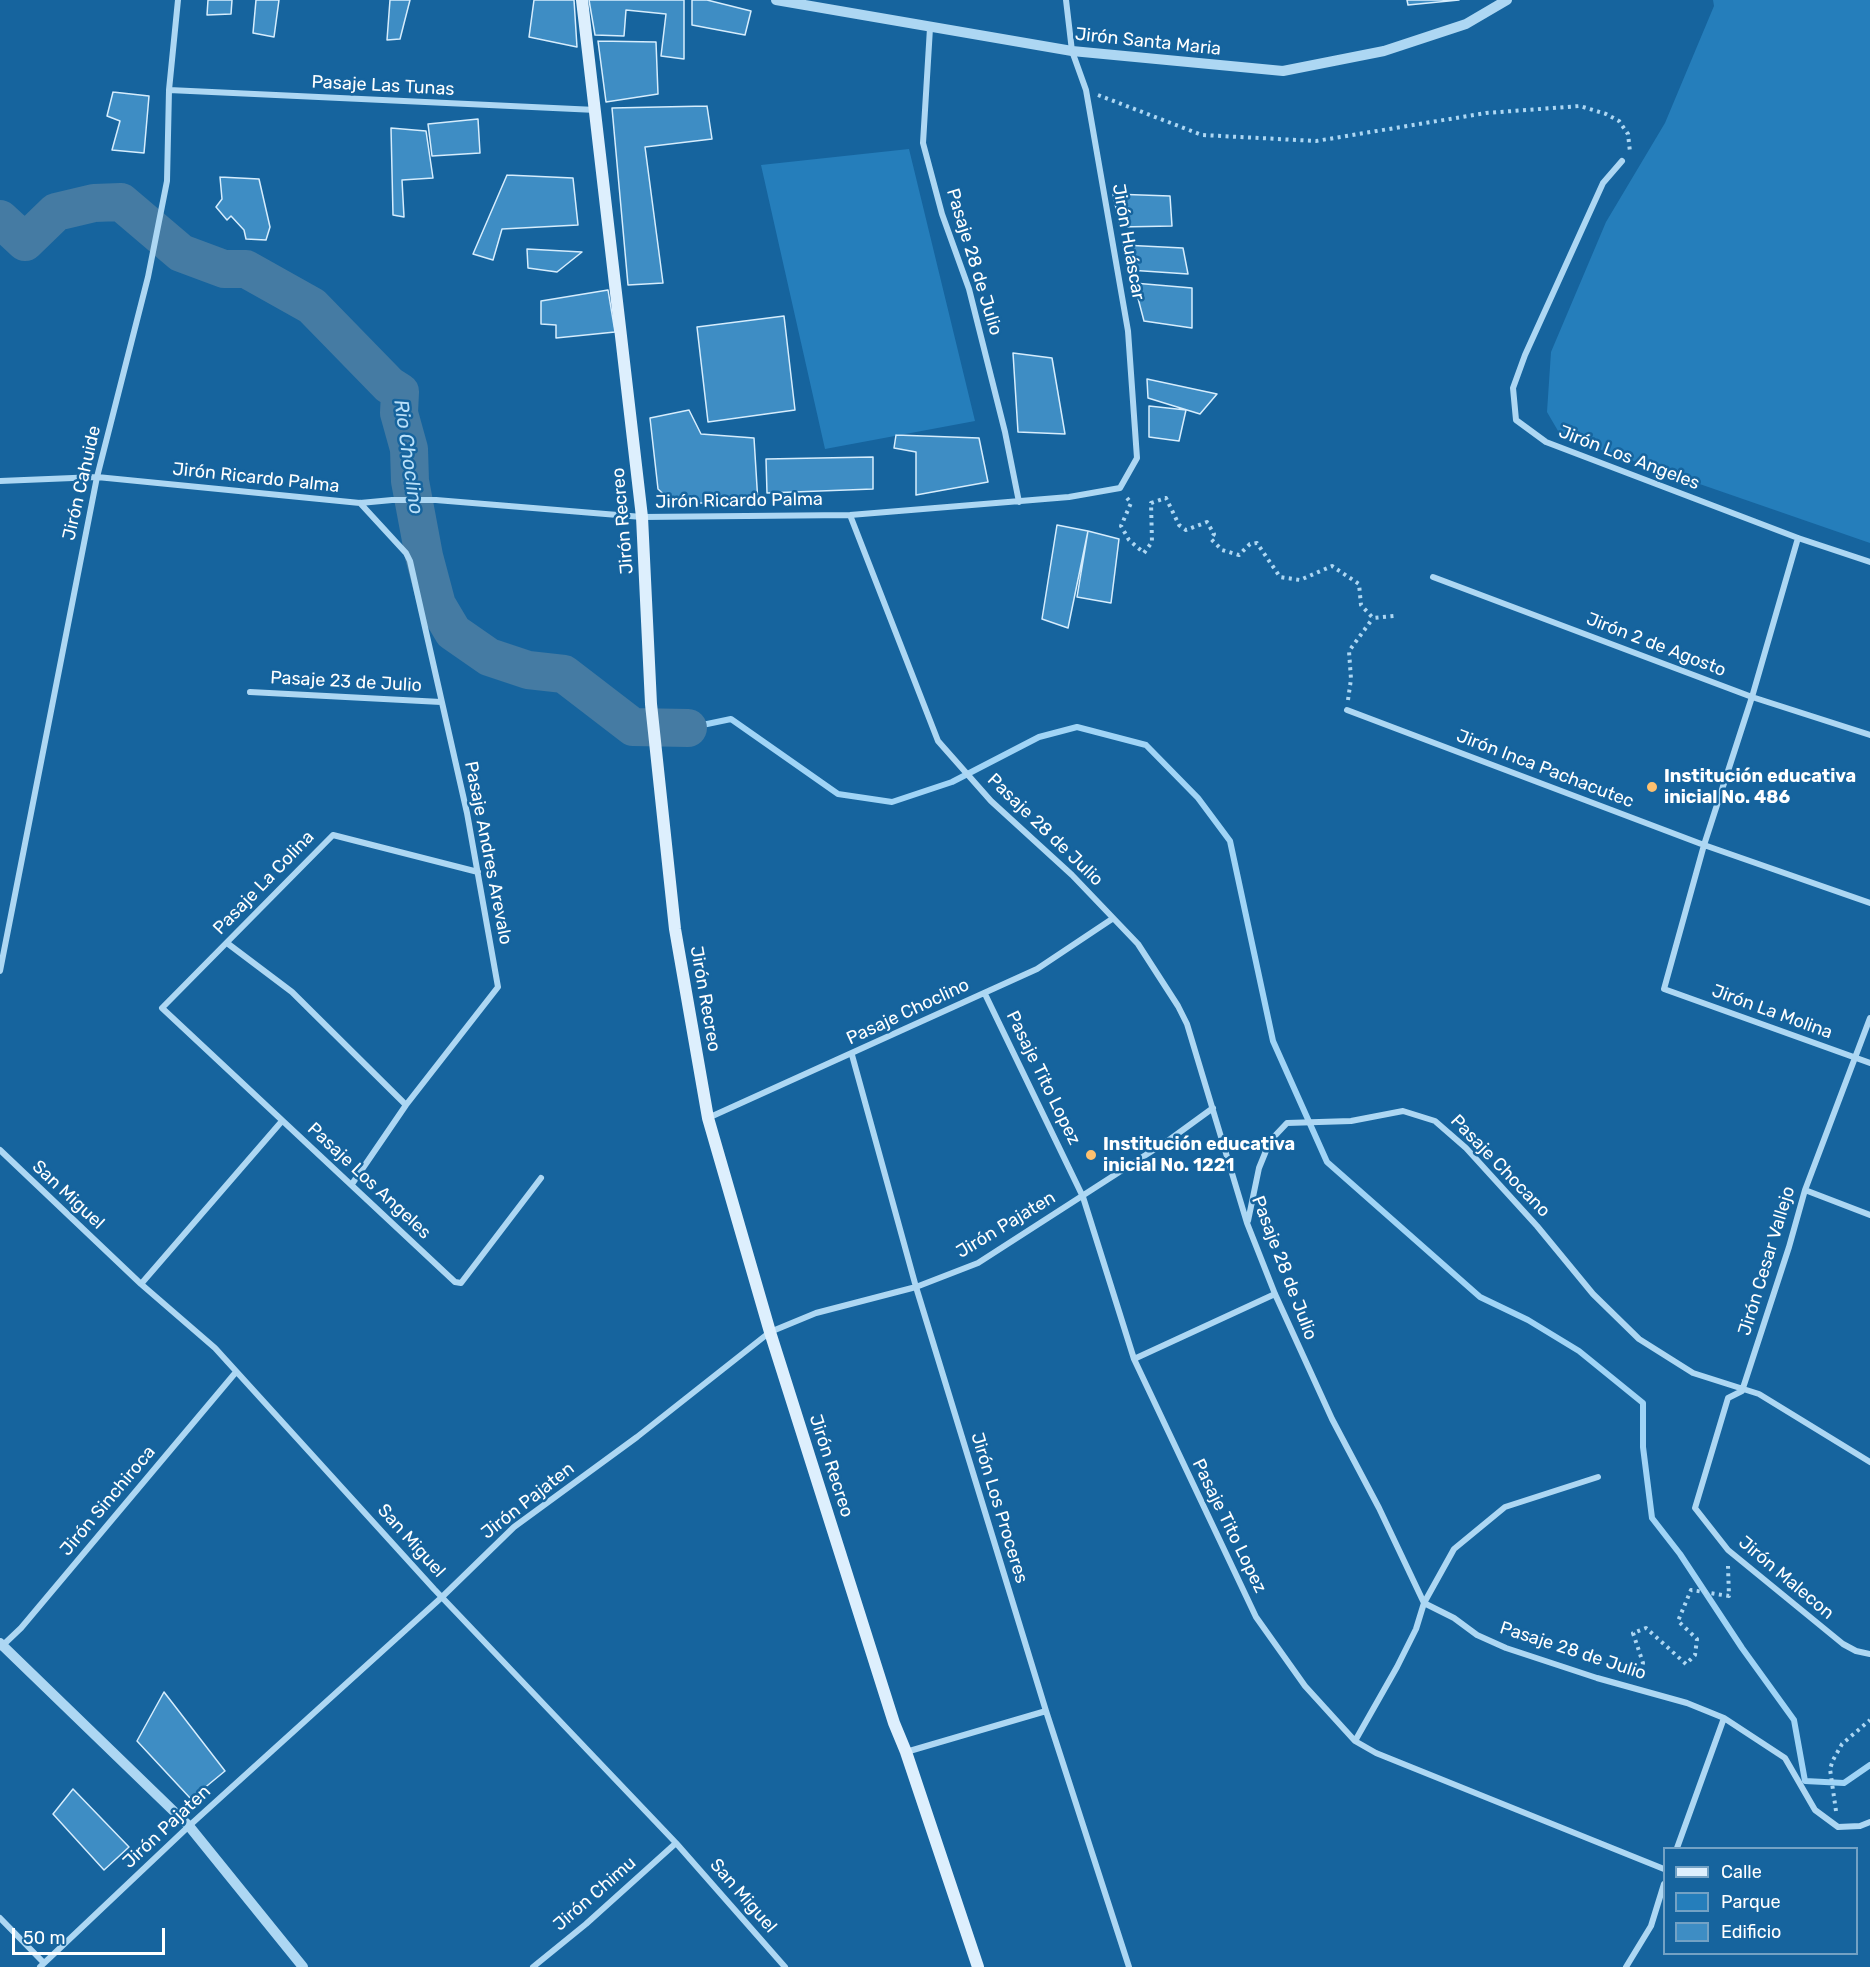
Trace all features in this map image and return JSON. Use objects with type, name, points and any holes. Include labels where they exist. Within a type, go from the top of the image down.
[{"type":"main road","name":"Jirón Recreo","points":[[582,0],[642,517],[651,704],[662,789],[675,929],[708,1118],[770,1332],[894,1723],[906,1752],[978,1967]]},
{"type":"street","name":"Jirón Cahuide","points":[[0,971],[97,477],[148,277],[167,181],[169,90],[178,0]]},
{"type":"street","name":"Jirón Santa Maria","points":[[776,0],[810,2],[930,28],[1072,51],[1283,71],[1384,51],[1466,24],[1507,0]]},
{"type":"street","name":"Jirón Huáscar","points":[[1066,0],[1072,51],[1086,90],[1129,339],[1137,458],[1120,488]]},
{"type":"street","name":"Pasaje 28 de Julio","points":[[930,28],[923,143],[942,214],[969,289],[1005,432],[1019,502]]},
{"type":"street","name":"Pasaje Las Tunas","points":[[169,90],[596,110]]},
{"type":"street","name":"Jirón Los Angeles","points":[[1622,161],[1603,183],[1525,355],[1513,388],[1516,420],[1546,442],[1798,538],[1870,562]]},
{"type":"street","name":"Jirón Ricardo Palma","points":[[0,481],[97,477],[360,503],[436,500],[642,517],[850,515],[1019,502],[1120,488]]},
{"type":"street","name":"Pasaje Andres Arevalo","points":[[352,1184],[406,1105],[498,987],[467,813],[409,556],[360,503]]},
{"type":"street","name":"Pasaje 28 de Julio","points":[[850,515],[938,741],[991,801],[1072,875],[1149,958],[1178,1006],[1187,1024],[1247,1223],[1275,1294],[1332,1419],[1379,1508],[1424,1603],[1506,1648],[1597,1678],[1638,1688],[1724,1718],[1785,1758],[1815,1810],[1838,1827],[1860,1826],[1870,1822]]},
{"type":"street","points":[[1704,845],[1752,697],[1798,538]]},
{"type":"street","name":"Jirón 2 de Agosto","points":[[1433,577],[1752,697],[1870,735]]},
{"type":"street","name":"Pasaje 23 de Julio","points":[[250,692],[441,702]]},
{"type":"street","name":"Jirón Inca Pachacutec","points":[[1347,710],[1704,845],[1870,903]]},
{"type":"street","name":"Pasaje La Colina","points":[[162,1008],[333,834],[478,872]]},
{"type":"street","name":"Jirón La Molina","points":[[1704,845],[1664,989],[1870,1063]]},
{"type":"street","name":"Pasaje Choclino","points":[[708,1118],[852,1055],[1037,969],[1112,919]]},
{"type":"street","points":[[227,943],[292,992],[406,1105]]},
{"type":"street","name":"Pasaje Tito Lopez","points":[[985,994],[1083,1197],[1134,1359],[1256,1617],[1305,1686],[1355,1742],[1460,1788],[1663,1868]]},
{"type":"street","name":"Pasaje Los Angeles","points":[[162,1008],[455,1282],[461,1283],[541,1178]]},
{"type":"street","name":"Jirón Cesar Vallejo","points":[[1695,1508],[1728,1398],[1742,1391],[1805,1190],[1870,1018]]},
{"type":"street","name":"Jirón Los Proceres","points":[[852,1055],[916,1287],[1046,1711],[1129,1967]]},
{"type":"street","name":"Jirón Pajaten","points":[[42,1965],[189,1826],[442,1597],[514,1527],[637,1437],[770,1332],[816,1312],[916,1287],[978,1263],[1083,1197],[1213,1108]]},
{"type":"street","name":"Pasaje Chocano","points":[[1247,1223],[1266,1150],[1270,1141],[1287,1123],[1351,1121],[1403,1111],[1435,1121],[1466,1148],[1537,1226],[1593,1294],[1639,1339],[1694,1373],[1742,1391],[1759,1394],[1870,1462]]},
{"type":"street","points":[[141,1284],[282,1121]]},
{"type":"street","name":"San Miguel","points":[[0,1150],[141,1284],[215,1348],[442,1597],[676,1843],[785,1967]]},
{"type":"street","points":[[1805,1190],[1870,1215]]},
{"type":"street","points":[[1134,1359],[1275,1294]]},
{"type":"street","name":"Jirón Sinchiroca","points":[[1,1645],[21,1628],[236,1372]]},
{"type":"street","points":[[1355,1742],[1411,1639],[1424,1603],[1454,1549],[1505,1507],[1598,1477]]},
{"type":"street","name":"Jirón Malecon","points":[[1695,1508],[1728,1550],[1843,1644],[1856,1652],[1870,1654]]},
{"type":"street","points":[[1,1645],[189,1826],[303,1967]]},
{"type":"street","points":[[906,1752],[1046,1711]]},
{"type":"street","points":[[1677,1847],[1724,1718]]},
{"type":"street","name":"Jirón Chimu","points":[[533,1967],[586,1924],[676,1843]]},
{"type":"street","points":[[1626,1967],[1651,1926],[1663,1890]]},
{"type":"street","points":[[0,1918],[42,1965]]},
{"type":"path","points":[[1086,90],[1202,135],[1316,141],[1486,113],[1580,106],[1606,114],[1618,121],[1629,134],[1630,154],[1622,161]]},
{"type":"path","points":[[1120,488],[1131,503],[1121,526],[1129,540],[1144,552],[1152,542],[1151,503],[1166,498],[1179,525],[1186,530],[1207,522],[1214,534],[1211,539],[1217,547],[1239,555],[1250,544],[1257,543],[1280,576],[1300,580],[1332,566],[1359,584],[1361,605],[1373,618]]},
{"type":"path","points":[[1347,710],[1351,679],[1349,651],[1373,618],[1394,616]]},
{"type":"path","points":[[1638,1688],[1643,1663],[1633,1633],[1646,1628],[1686,1664],[1695,1655],[1697,1639],[1678,1622],[1691,1590],[1728,1596],[1728,1550]]},
{"type":"path","points":[[1837,1812],[1830,1769],[1842,1744],[1870,1720]]},
{"type":"green space","points":[[1713,0],[1870,0],[1870,543],[1561,436],[1547,412],[1551,352],[1606,222],[1665,123],[1714,6]]},
{"type":"green space","points":[[909,149],[975,421],[825,449],[761,165]]},
{"type":"building","points":[[208,0],[232,0],[231,14],[207,15]]},
{"type":"building","points":[[256,0],[279,0],[274,37],[253,33]]},
{"type":"building","points":[[390,0],[410,0],[400,39],[387,40]]},
{"type":"building","points":[[534,0],[574,0],[577,47],[529,37]]},
{"type":"building","points":[[589,0],[684,0],[684,59],[661,56],[666,14],[626,10],[624,36],[595,35]]},
{"type":"building","points":[[692,0],[707,0],[751,11],[745,35],[692,25]]},
{"type":"building","points":[[1407,0],[1459,0],[1408,5]]},
{"type":"building","points":[[598,41],[656,42],[658,94],[606,102]]},
{"type":"building","points":[[113,92],[149,96],[144,153],[112,150],[120,121],[107,116]]},
{"type":"building","points":[[707,106],[712,139],[645,147],[663,283],[628,285],[612,108]]},
{"type":"building","points":[[478,119],[480,153],[432,156],[428,124]]},
{"type":"building","points":[[391,128],[426,131],[433,178],[402,180],[404,217],[393,215]]},
{"type":"building","points":[[507,175],[573,178],[578,225],[502,229],[493,260],[473,254]]},
{"type":"building","points":[[220,177],[259,179],[270,227],[266,240],[246,239],[244,230],[231,216],[227,220],[216,207],[222,199]]},
{"type":"building","points":[[1113,194],[1170,196],[1172,226],[1120,227]]},
{"type":"building","points":[[1123,245],[1183,248],[1188,274],[1129,270]]},
{"type":"building","points":[[527,249],[582,252],[557,272],[528,268]]},
{"type":"building","points":[[1134,283],[1192,288],[1192,328],[1144,321]]},
{"type":"building","points":[[608,290],[615,332],[556,338],[556,325],[541,324],[541,301]]},
{"type":"building","points":[[784,316],[795,410],[708,422],[697,327]]},
{"type":"building","points":[[1013,353],[1052,358],[1065,434],[1018,432]]},
{"type":"building","points":[[1147,379],[1217,394],[1200,414],[1148,398]]},
{"type":"building","points":[[1149,406],[1186,410],[1179,441],[1149,437]]},
{"type":"building","points":[[689,410],[701,434],[754,438],[758,503],[673,503],[658,489],[650,418]]},
{"type":"building","points":[[896,435],[979,438],[988,482],[916,495],[916,452],[894,448]]},
{"type":"building","points":[[873,457],[873,489],[767,493],[766,459]]},
{"type":"building","points":[[1057,525],[1088,531],[1068,628],[1042,619]]},
{"type":"building","points":[[1088,531],[1119,539],[1111,603],[1077,597]]},
{"type":"building","points":[[164,1692],[225,1771],[191,1799],[137,1741]]},
{"type":"building","points":[[73,1789],[129,1847],[104,1870],[53,1814]]},
{"type":"waterway","name":"Rio Choclino","points":[[0,219],[25,242],[56,212],[94,203],[121,202],[181,253],[224,269],[246,269],[312,306],[389,385],[400,392],[399,413],[409,449],[410,481],[424,556],[437,605],[453,632],[489,657],[528,670],[564,674],[633,727],[688,728]]},
{"type":"waterway","points":[[688,728],[731,719],[838,794],[892,802],[952,782],[1039,737],[1077,727],[1146,745],[1198,798],[1230,841],[1273,1041],[1327,1162],[1480,1297],[1528,1320],[1579,1351],[1643,1403],[1643,1447],[1652,1518],[1680,1554],[1742,1648],[1794,1720],[1805,1781],[1844,1783],[1870,1765]]},
{"type":"place","name":"Institución educativa inicial No. 486","points":[[1652,787]]},
{"type":"place","name":"Institución educativa inicial No. 1221","points":[[1091,1155]]}]
